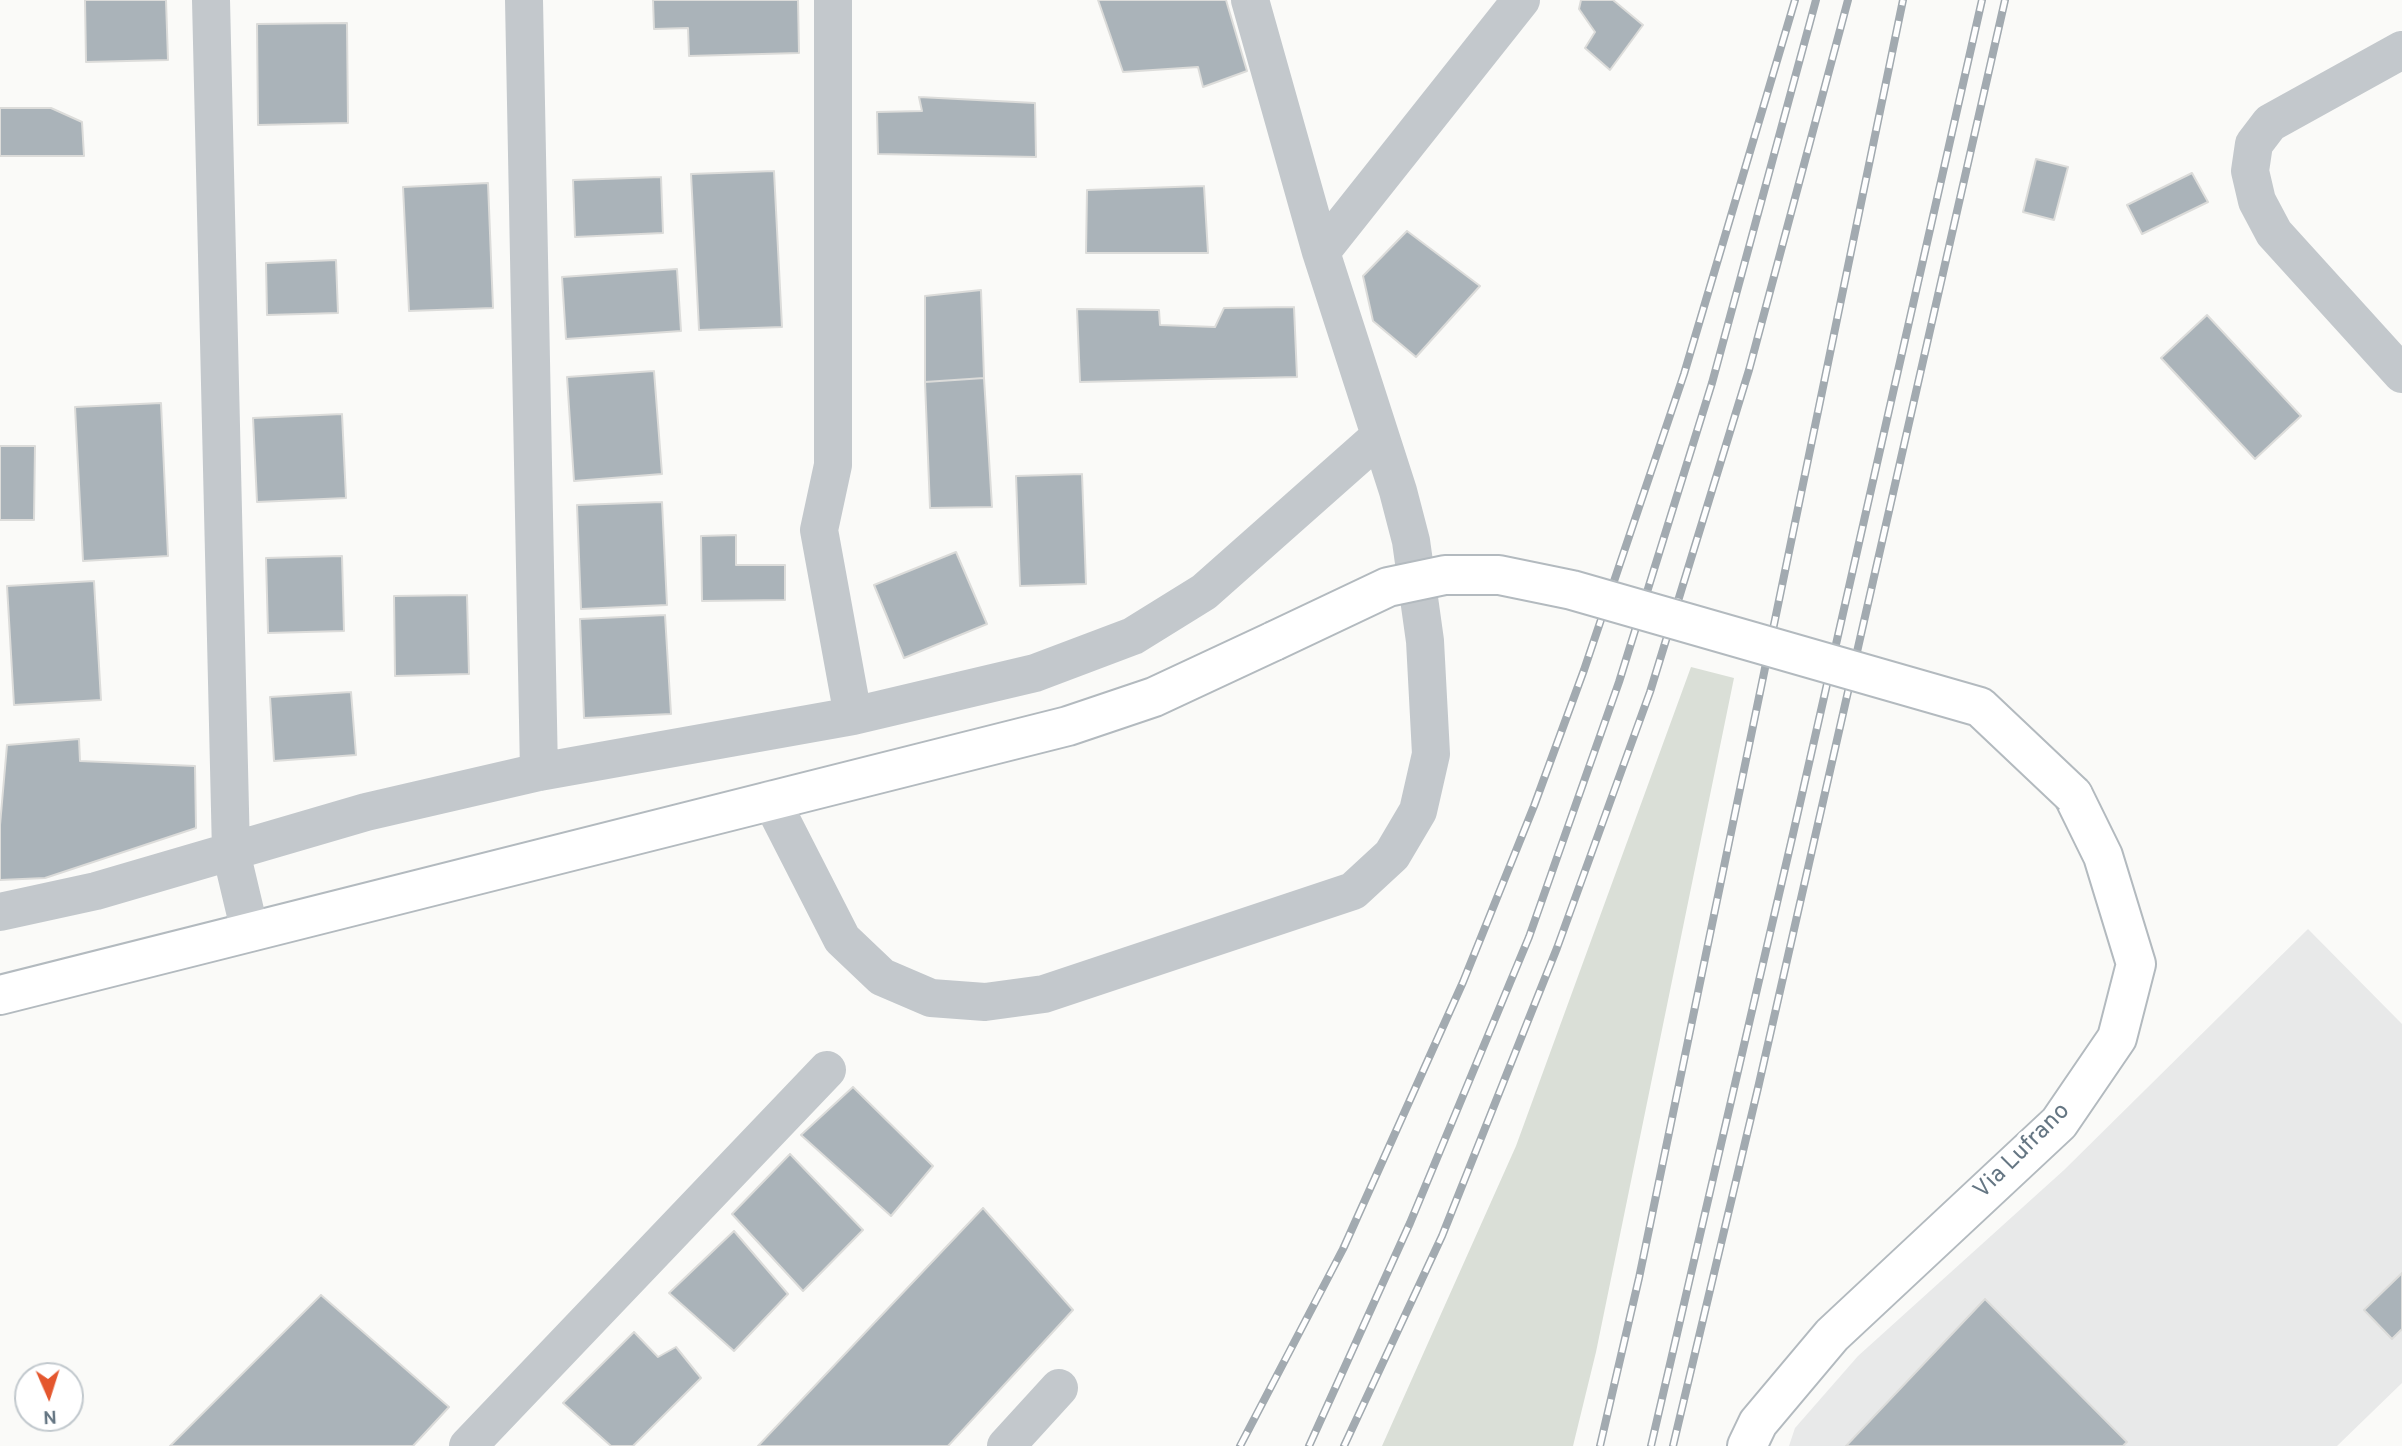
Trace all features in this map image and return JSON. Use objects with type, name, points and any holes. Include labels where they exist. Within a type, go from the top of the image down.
[{"type":"street","points":[[211,0],[231,852],[250,932]]},
{"type":"street","points":[[524,0],[539,772]]},
{"type":"street","points":[[834,0],[833,465],[819,530],[853,716]]},
{"type":"street","points":[[0,995],[771,800],[842,939],[882,977],[931,998],[985,1003],[1044,994],[1353,891],[1392,855],[1418,811],[1431,754],[1425,641],[1411,541],[1398,491],[1321,252],[1250,0]]},
{"type":"street","points":[[1321,252],[1521,0]]},
{"type":"street","points":[[2402,50],[2270,123],[2254,144],[2250,171],[2257,201],[2274,233],[2402,374]]},
{"type":"street","points":[[0,912],[96,891],[366,812],[539,772],[853,716],[1035,673],[1133,636],[1204,592],[1379,437]]},
{"type":"street","name":"Via Lufrano","points":[[771,800],[1068,726],[1154,697],[1388,587],[1446,575],[1499,575],[1572,590],[1980,707],[2073,795],[2103,856],[2136,964],[2118,1038],[2059,1123],[1832,1335],[1758,1423],[1747,1446]]},
{"type":"street","points":[[468,1446],[827,1070]]},
{"type":"street","points":[[1006,1446],[1059,1388]]},
{"type":"shaded area","points":[[1691,667],[1734,678],[1596,1352],[1573,1446],[1382,1446],[1516,1146]]},
{"type":"shaded area","points":[[2308,929],[2402,1024],[2402,1383],[2337,1446],[1789,1446],[1795,1428],[1858,1356],[2064,1170]]},
{"type":"building","points":[[85,0],[166,0],[168,60],[86,62]]},
{"type":"building","points":[[653,0],[798,0],[799,53],[689,56],[688,28],[654,29]]},
{"type":"building","points":[[1098,0],[1226,0],[1247,71],[1203,87],[1198,67],[1123,72]]},
{"type":"building","points":[[1581,0],[1613,0],[1643,25],[1610,70],[1585,48],[1595,32],[1579,9]]},
{"type":"building","points":[[347,23],[348,123],[258,125],[257,24]]},
{"type":"building","points":[[919,97],[1035,103],[1036,157],[878,154],[877,112],[922,111]]},
{"type":"building","points":[[0,108],[51,108],[82,122],[84,156],[0,156]]},
{"type":"building","points":[[2036,159],[2068,167],[2054,220],[2023,212]]},
{"type":"building","points":[[774,171],[782,327],[699,330],[691,174]]},
{"type":"building","points":[[2192,173],[2208,202],[2142,234],[2127,205]]},
{"type":"building","points":[[661,177],[663,233],[575,237],[573,180]]},
{"type":"building","points":[[488,183],[493,308],[409,311],[403,187]]},
{"type":"building","points":[[1204,186],[1208,253],[1086,253],[1087,190]]},
{"type":"building","points":[[1407,231],[1480,286],[1416,357],[1373,321],[1363,276]]},
{"type":"building","points":[[336,260],[338,313],[267,315],[266,263]]},
{"type":"building","points":[[677,269],[681,331],[566,339],[562,277]]},
{"type":"building","points":[[981,290],[984,378],[925,382],[925,296]]},
{"type":"building","points":[[1294,307],[1297,377],[1080,382],[1077,309],[1159,310],[1160,325],[1215,327],[1224,308]]},
{"type":"building","points":[[2207,315],[2301,416],[2255,459],[2161,358]]},
{"type":"building","points":[[654,371],[662,474],[574,481],[567,377]]},
{"type":"building","points":[[984,378],[992,507],[930,508],[925,382]]},
{"type":"building","points":[[161,403],[168,556],[83,561],[75,407]]},
{"type":"building","points":[[342,414],[346,498],[257,502],[253,418]]},
{"type":"building","points":[[0,446],[35,446],[34,520],[0,520]]},
{"type":"building","points":[[1082,474],[1086,584],[1020,586],[1016,476]]},
{"type":"building","points":[[662,502],[667,605],[581,609],[577,505]]},
{"type":"building","points":[[736,535],[736,565],[785,565],[785,600],[702,601],[701,536]]},
{"type":"building","points":[[956,552],[987,624],[904,658],[874,585]]},
{"type":"building","points":[[342,556],[344,631],[268,633],[266,558]]},
{"type":"building","points":[[94,581],[101,700],[14,705],[7,586]]},
{"type":"building","points":[[467,595],[469,674],[395,676],[394,596]]},
{"type":"building","points":[[665,615],[671,714],[584,718],[580,619]]},
{"type":"building","points":[[351,692],[356,755],[274,761],[270,697]]},
{"type":"building","points":[[79,739],[80,761],[195,766],[196,828],[45,878],[0,880],[0,825],[7,745]]},
{"type":"building","points":[[853,1087],[933,1166],[891,1216],[801,1135]]},
{"type":"building","points":[[790,1154],[863,1230],[803,1291],[732,1214]]},
{"type":"building","points":[[983,1208],[1073,1310],[948,1446],[758,1446]]},
{"type":"building","points":[[734,1231],[788,1294],[734,1351],[669,1293]]},
{"type":"building","points":[[2402,1273],[2402,1329],[2392,1339],[2364,1310]]},
{"type":"building","points":[[321,1295],[449,1407],[413,1446],[170,1446]]},
{"type":"building","points":[[1985,1299],[2127,1442],[2123,1446],[1846,1446]]},
{"type":"building","points":[[634,1332],[658,1357],[676,1347],[701,1378],[633,1446],[611,1446],[563,1403]]},
{"type":"railway","points":[[1240,1446],[1343,1249],[1463,982],[1534,806],[1584,670],[1684,374],[1795,0]]},
{"type":"railway","points":[[1309,1446],[1410,1223],[1529,937],[1619,682],[1712,383],[1816,0]]},
{"type":"railway","points":[[1344,1446],[1442,1236],[1557,948],[1650,692],[1749,370],[1848,0]]},
{"type":"railway","points":[[1600,1446],[1639,1278],[1903,0]]},
{"type":"railway","points":[[1651,1446],[1982,0]]},
{"type":"railway","points":[[1673,1446],[1758,1088],[2005,0]]}]
